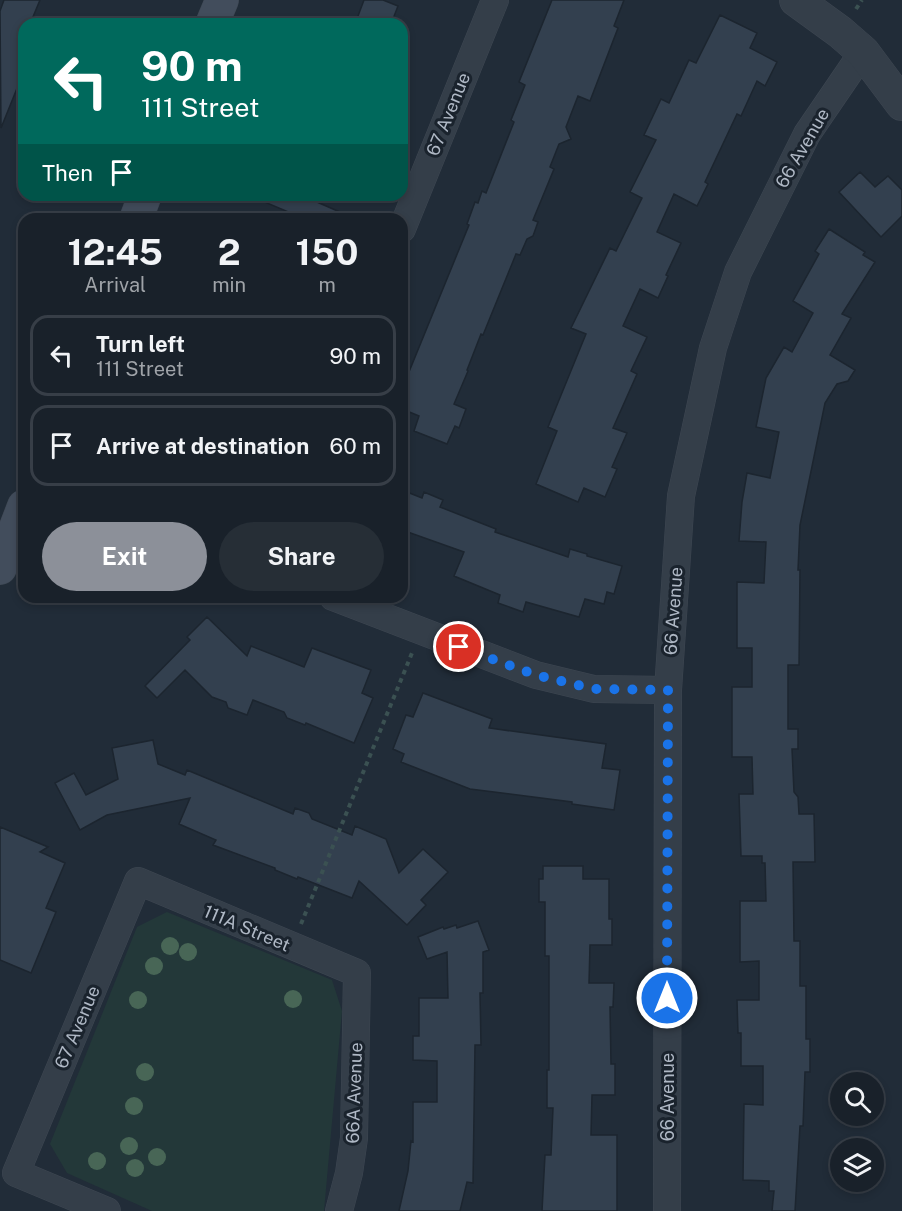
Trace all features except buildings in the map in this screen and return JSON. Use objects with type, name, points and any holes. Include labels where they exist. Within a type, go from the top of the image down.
[{"type":"main road","points":[[214,18],[222,0]]},
{"type":"main road","points":[[0,568],[18,522]]},
{"type":"street","name":"67 Avenue","points":[[408,214],[495,0]]},
{"type":"street","points":[[796,0],[863,52],[902,104]]},
{"type":"street","name":"66 Avenue","points":[[667,1211],[668,690],[681,496],[713,348],[738,272],[807,134],[863,52]]},
{"type":"street","points":[[348,603],[516,669],[594,689],[668,690]]},
{"type":"street","name":"67 Avenue","points":[[107,1211],[16,1173],[138,881]]},
{"type":"street","name":"111A Street","points":[[138,881],[357,973]]},
{"type":"street","name":"66A Avenue","points":[[339,1211],[349,1173],[354,1138],[357,973]]},
{"type":"path","points":[[291,946],[421,632]]},
{"type":"green space","points":[[167,912],[332,980],[342,1011],[324,1211],[152,1211],[67,1173],[50,1144],[137,927]]},
{"type":"route","points":[[459,647],[516,669],[594,689],[668,690],[667,998]]}]
